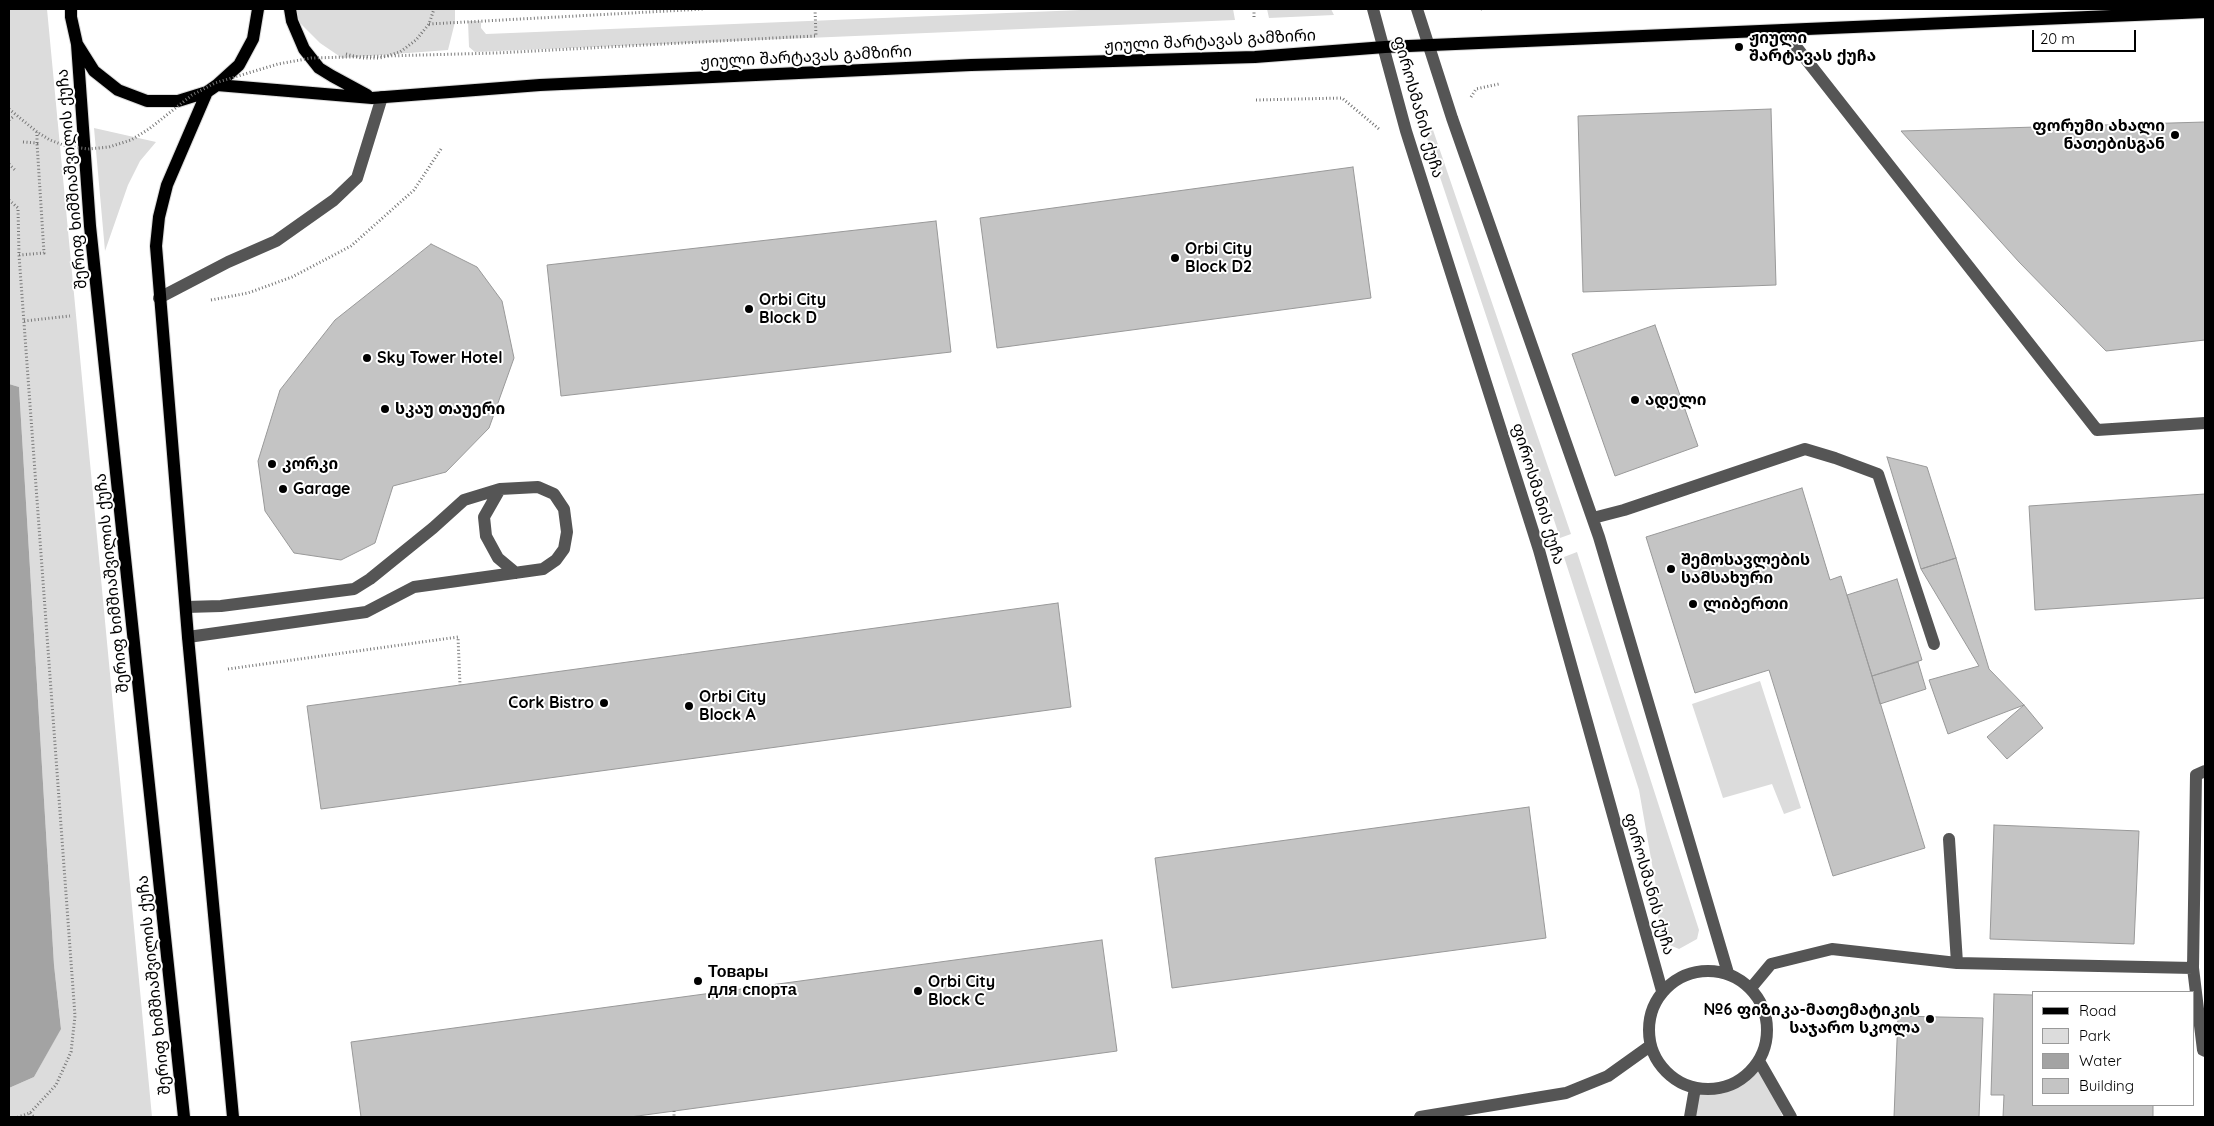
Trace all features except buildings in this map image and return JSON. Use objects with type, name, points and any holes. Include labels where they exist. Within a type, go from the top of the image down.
[{"type":"main road","points":[[71,9],[77,44],[94,71],[118,90],[147,101],[178,101],[212,89],[239,65],[253,39],[258,9]]},
{"type":"main road","points":[[290,9],[292,21],[304,49],[319,68],[376,97]]},
{"type":"main road","name":"ჟიული შარტავას გამზირი","points":[[212,89],[376,97],[550,84],[971,65],[1255,57],[1385,47],[2205,12]]},
{"type":"main road","name":"შერიფ ხიმშიაშვილის ქუჩა","points":[[77,44],[90,226],[184,1117]]},
{"type":"main road","points":[[212,89],[167,185],[159,217],[156,246],[188,637],[232,1117]]},
{"type":"street","name":"ფიროსმანის ქუჩა","points":[[1373,9],[1385,47],[1406,131],[1539,550],[1662,991]]},
{"type":"street","name":"ფიროსმანის ქუჩა","points":[[1417,9],[1428,46],[1593,518],[1728,973]]},
{"type":"street","points":[[1782,30],[2096,430],[2205,423]]},
{"type":"street","points":[[159,298],[228,262],[276,241],[334,200],[358,178],[376,97]]},
{"type":"street","points":[[1593,518],[1624,510],[1805,450],[1835,458],[1878,474],[1934,644]]},
{"type":"street","points":[[186,608],[221,606],[354,589],[419,540],[464,500],[500,489],[538,487],[554,494],[564,509],[568,532],[564,548],[556,560],[543,569],[414,587],[366,612],[188,637]]},
{"type":"street","points":[[500,489],[484,517],[486,536],[498,558],[516,573]]},
{"type":"street","points":[[2205,771],[2196,775],[2194,968],[2203,1050],[2205,1051]]},
{"type":"street","points":[[1949,839],[1958,963]]},
{"type":"street","points":[[1751,988],[1771,964],[1832,949],[1958,963],[2194,968]]},
{"type":"street","points":[[1704,970],[1728,973],[1751,988],[1762,1004],[1768,1023],[1766,1043],[1759,1061],[1736,1082],[1716,1089],[1695,1088],[1675,1080],[1660,1065],[1650,1046],[1648,1027],[1652,1008],[1662,991],[1681,976],[1704,970]]},
{"type":"street","points":[[1420,1117],[1566,1093],[1608,1076],[1650,1046]]},
{"type":"street","points":[[1759,1061],[1791,1117]]},
{"type":"street","points":[[1690,1117],[1695,1088]]},
{"type":"path","points":[[342,53],[361,58],[380,58],[400,52],[416,40],[429,24],[434,9]]},
{"type":"path","points":[[429,24],[704,9]]},
{"type":"path","points":[[9,109],[50,140],[66,146],[109,147],[131,140],[149,129],[192,95],[215,83],[278,64],[312,58],[497,53],[816,36],[815,9]]},
{"type":"path","points":[[1254,9],[1254,19]]},
{"type":"path","points":[[1256,100],[1342,98],[1380,130]]},
{"type":"path","points":[[9,120],[14,117]]},
{"type":"path","points":[[19,255],[44,253],[37,132]]},
{"type":"path","points":[[24,142],[37,143]]},
{"type":"path","points":[[203,301],[248,293],[292,277],[351,246],[414,190],[441,149]]},
{"type":"path","points":[[9,164],[16,171]]},
{"type":"path","points":[[9,200],[18,208],[19,255],[75,1016],[71,1052],[56,1085],[30,1113],[18,1117]]},
{"type":"path","points":[[24,321],[70,316]]},
{"type":"path","points":[[228,669],[458,637],[460,685]]},
{"type":"path","points":[[674,1111],[674,1117]]},
{"type":"path","points":[[30,1113],[34,1117]]},
{"type":"green space","points":[[9,9],[47,9],[152,1117],[9,1117],[9,1088],[34,1077],[61,1028],[54,965],[19,387],[9,384]]},
{"type":"green space","points":[[292,9],[455,9],[455,22],[448,50],[342,58],[320,43],[300,23]]},
{"type":"green space","points":[[1106,9],[1233,9],[1235,20],[475,52],[469,47],[468,21],[481,21],[481,28],[486,34]]},
{"type":"green space","points":[[1267,9],[1331,9],[1334,15],[1269,18]]},
{"type":"green space","points":[[94,128],[156,142],[140,161],[128,185],[105,251]]},
{"type":"green space","points":[[1427,130],[1433,130],[1571,534],[1560,538],[1426,135]]},
{"type":"green space","points":[[1577,552],[1699,930],[1697,939],[1679,949],[1660,941],[1656,887],[1639,790],[1564,557]]},
{"type":"green space","points":[[1760,681],[1801,808],[1784,814],[1772,784],[1723,798],[1692,704]]},
{"type":"green space","points":[[1759,1061],[1783,1117],[1690,1117],[1695,1088],[1716,1089],[1736,1082]]},
{"type":"water","points":[[9,384],[19,387],[54,965],[61,1029],[34,1077],[9,1088]]},
{"type":"place","name":"ჟიული შარტავას ქუჩა","points":[[1739,47]]},
{"type":"place","name":"ფორუმი ახალი ნათებისგან","points":[[2175,135]]},
{"type":"place","name":"Orbi City Block D2","points":[[1175,258]]},
{"type":"place","name":"Orbi City Block D","points":[[749,309]]},
{"type":"place","name":"Sky Tower Hotel","points":[[367,358]]},
{"type":"place","name":"ადელი","points":[[1635,400]]},
{"type":"place","name":"სკაუ თაუერი","points":[[385,409]]},
{"type":"place","name":"კორკი","points":[[272,464]]},
{"type":"place","name":"Garage","points":[[283,489]]},
{"type":"place","name":"შემოსავლების სამსახური","points":[[1671,569]]},
{"type":"place","name":"ლიბერთი","points":[[1693,604]]},
{"type":"place","name":"Cork Bistro","points":[[604,703]]},
{"type":"place","name":"Orbi City Block A","points":[[689,706]]},
{"type":"place","name":"Товары для спорта","points":[[698,981]]},
{"type":"place","name":"Orbi City Block C","points":[[918,991]]},
{"type":"place","name":"№6 ფიზიკა-მათემატიკის საჯარო სკოლა","points":[[1930,1019]]}]
